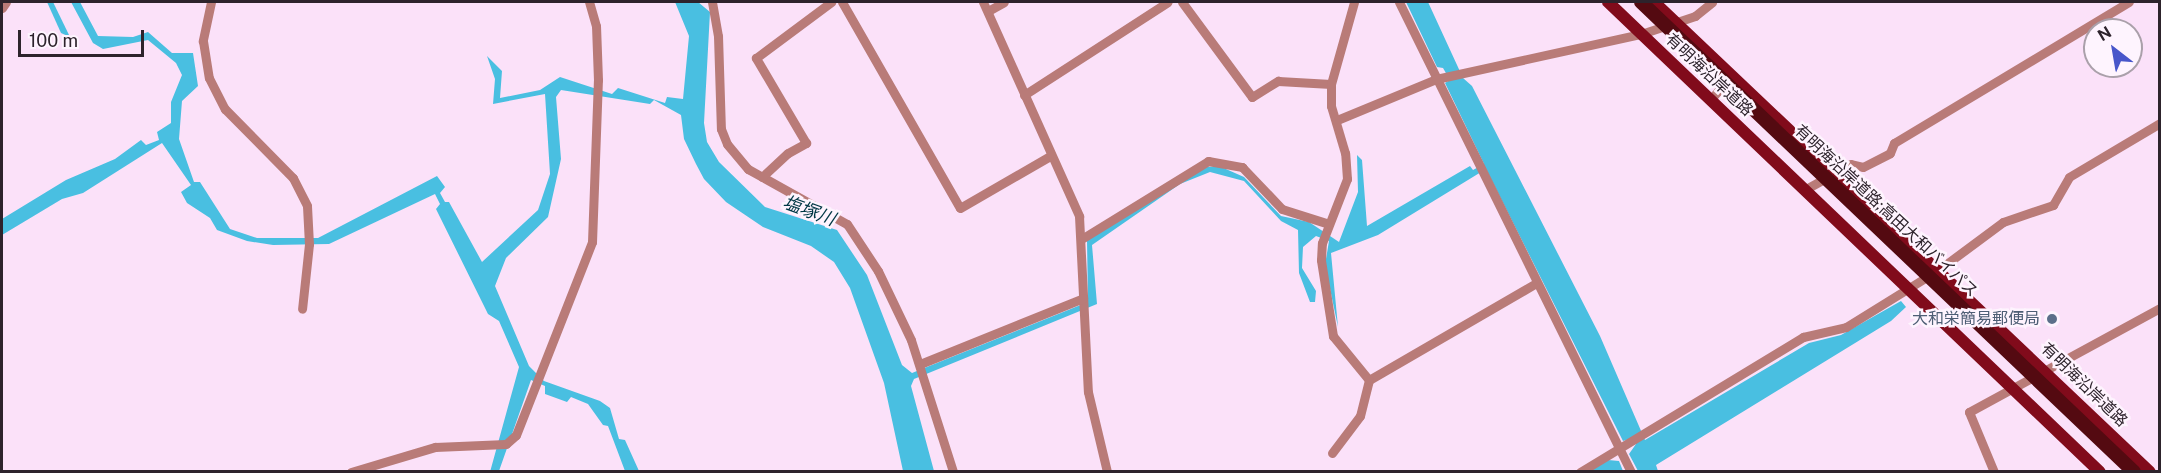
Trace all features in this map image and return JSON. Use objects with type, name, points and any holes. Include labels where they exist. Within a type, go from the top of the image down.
[{"type":"highway","name":"有明海沿岸道路;高田大和バイパス","points":[[1641,2],[2134,471]]},
{"type":"main road","name":"有明海沿岸道路","points":[[1608,2],[2100,471]]},
{"type":"main road","name":"有明海沿岸道路","points":[[1654,2],[2047,371],[2150,471]]},
{"type":"street","points":[[2,8],[6,2]]},
{"type":"street","points":[[211,2],[203,41],[209,78],[225,109],[293,178],[307,206],[309,244],[302,309]]},
{"type":"street","points":[[351,471],[435,447],[506,444],[516,435],[591,242],[598,80],[596,26],[589,2]]},
{"type":"street","points":[[712,2],[718,36],[721,129],[736,157],[762,177],[847,224],[878,271],[920,364],[953,471]]},
{"type":"street","points":[[762,177],[788,153],[806,143],[756,58],[831,2]]},
{"type":"street","points":[[842,2],[960,208],[1050,156]]},
{"type":"street","points":[[983,2],[1050,156],[1079,216],[1083,238],[1083,297],[1088,392],[1107,471]]},
{"type":"street","points":[[988,11],[1004,2]]},
{"type":"street","points":[[1024,95],[1168,2]]},
{"type":"street","points":[[1182,2],[1252,98],[1278,81],[1331,84]]},
{"type":"street","points":[[1354,2],[1331,84],[1331,106],[1337,120],[1347,179],[1329,225],[1321,260],[1333,336],[1368,380]]},
{"type":"street","points":[[1399,2],[1631,471]]},
{"type":"street","points":[[1337,120],[1436,79],[1641,34],[1674,20],[1695,16],[1712,2]]},
{"type":"street","points":[[1806,189],[1851,164],[1863,166],[1890,153],[1894,143],[2129,2]]},
{"type":"street","points":[[1711,99],[1732,74]]},
{"type":"street","points":[[1580,471],[1803,337],[1846,327],[1910,288],[2003,222],[2053,205],[2069,177],[2160,123]]},
{"type":"street","points":[[1083,238],[1208,161],[1227,161],[1242,167],[1282,209],[1329,225]]},
{"type":"street","points":[[1332,453],[1360,416],[1368,380],[1536,283]]},
{"type":"street","points":[[920,364],[1083,297]]},
{"type":"street","points":[[1994,471],[1969,412],[2011,386],[2047,371],[2160,308]]},
{"type":"water","points":[[47,2],[53,2],[70,37],[61,33]]},
{"type":"water","points":[[71,2],[80,2],[98,36],[133,37],[148,32],[172,53],[193,53],[198,86],[182,101],[179,139],[194,182],[200,182],[230,229],[257,238],[318,238],[437,176],[445,187],[440,193],[445,202],[449,202],[482,262],[538,210],[550,174],[545,94],[493,104],[495,79],[487,56],[502,71],[500,98],[540,90],[560,77],[612,94],[618,88],[665,103],[667,97],[683,99],[689,36],[675,2],[698,2],[710,12],[704,123],[707,142],[719,162],[765,207],[837,230],[867,275],[902,365],[912,373],[1088,302],[1087,240],[1185,176],[1207,167],[1219,166],[1244,177],[1281,216],[1309,222],[1339,242],[1358,192],[1357,155],[1362,160],[1367,226],[1470,166],[1473,170],[1484,164],[1445,83],[1450,80],[1443,68],[1437,67],[1406,2],[1428,2],[1463,78],[1472,86],[1600,336],[1645,440],[1809,343],[1841,335],[1901,301],[1906,307],[1891,321],[1656,465],[1658,471],[1638,471],[1629,454],[1636,444],[1633,438],[1623,441],[1486,169],[1378,235],[1331,253],[1338,327],[1325,265],[1329,241],[1316,236],[1303,247],[1302,268],[1316,291],[1315,302],[1310,302],[1299,273],[1298,230],[1281,221],[1244,181],[1210,172],[1180,184],[1092,245],[1097,304],[914,379],[911,386],[934,471],[903,471],[884,383],[850,288],[834,262],[811,246],[763,227],[726,202],[704,179],[696,164],[684,139],[681,115],[654,100],[650,104],[561,90],[556,97],[561,159],[548,217],[506,258],[495,286],[529,366],[544,381],[600,401],[610,408],[619,439],[625,440],[639,471],[625,471],[608,426],[603,425],[588,404],[571,397],[567,402],[545,394],[545,386],[531,380],[499,471],[490,472],[519,367],[499,321],[488,314],[436,209],[440,204],[435,194],[329,244],[273,245],[247,241],[217,230],[210,218],[187,203],[181,192],[191,185],[162,143],[83,193],[62,199],[2,235],[2,219],[66,180],[115,159],[141,140],[146,145],[159,140],[157,132],[171,123],[171,102],[182,75],[176,63],[148,40],[103,49],[93,43]]},
{"type":"water","points":[[1608,460],[1619,461],[1623,471],[1588,472]]},
{"type":"place","name":"大和栄簡易郵便局","points":[[2052,319]]},
{"type":"water label","name":"塩塚川","points":[[809,211]]}]
